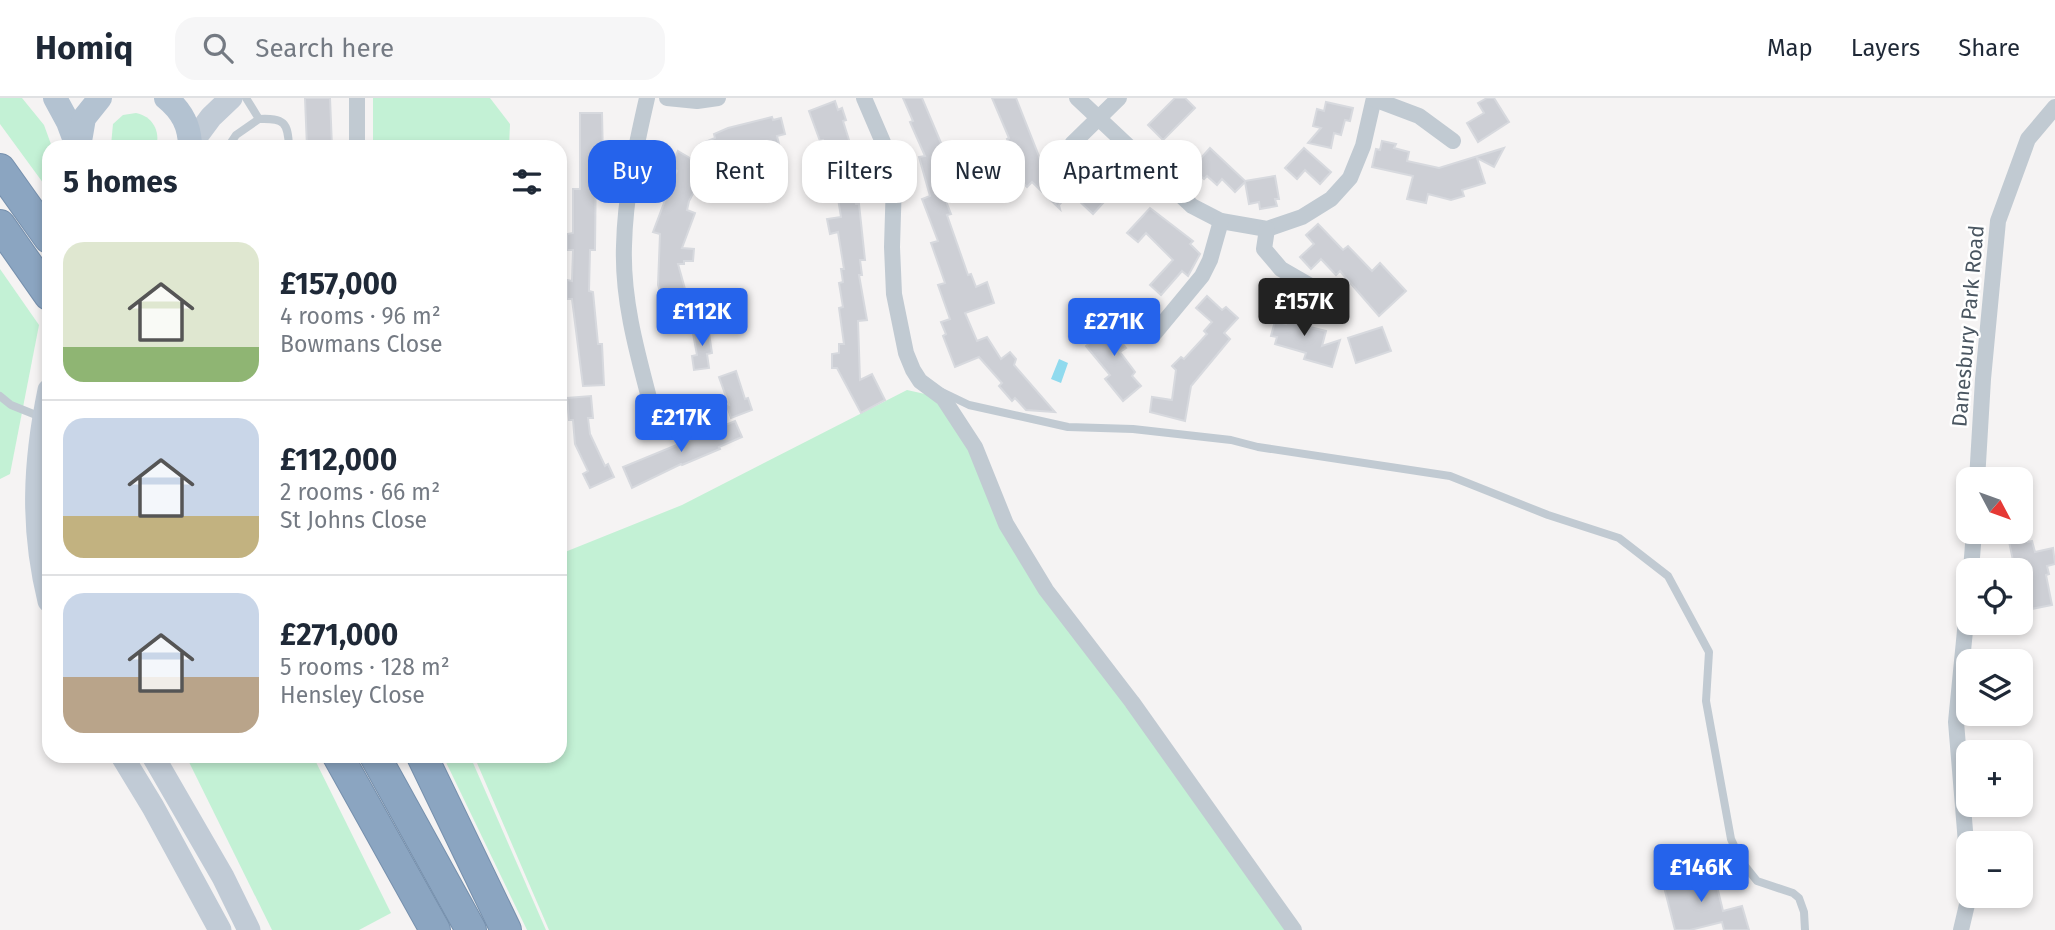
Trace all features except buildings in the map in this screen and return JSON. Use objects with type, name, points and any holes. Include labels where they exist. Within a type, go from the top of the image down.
[{"type":"highway","points":[[0,169],[42,228]]},
{"type":"highway","points":[[0,225],[42,284]]},
{"type":"highway","points":[[342,763],[435,930]]},
{"type":"highway","points":[[379,763],[471,930]]},
{"type":"highway","points":[[425,763],[506,930]]},
{"type":"main road","points":[[55,98],[75,140]]},
{"type":"main road","points":[[79,140],[84,118],[100,98]]},
{"type":"main road","points":[[166,98],[184,118],[190,140]]},
{"type":"main road","points":[[195,140],[211,117],[231,98]]},
{"type":"main road","points":[[42,451],[36,500],[42,573]]},
{"type":"main road","points":[[126,763],[220,930]]},
{"type":"main road","points":[[157,763],[223,877],[249,930]]},
{"type":"street","points":[[356,98],[357,140]]},
{"type":"street","points":[[647,98],[627,201],[624,248],[625,279],[634,344],[652,409]]},
{"type":"street","points":[[667,98],[698,101],[718,98]]},
{"type":"street","points":[[864,98],[891,161],[894,180],[894,294],[906,354],[920,381],[943,398],[975,447],[1006,524],[1046,590],[1132,702],[1294,930]]},
{"type":"street","points":[[1077,98],[1192,206],[1221,221],[1266,229],[1302,217],[1331,199],[1350,178],[1363,146],[1374,99],[1419,116],[1453,141]]},
{"type":"street","points":[[1076,140],[1119,98]]},
{"type":"street","name":"Danesbury Park Road","points":[[1978,467],[1998,221],[2028,139],[2055,107]]},
{"type":"street","points":[[1154,334],[1202,276],[1210,260],[1221,221]]},
{"type":"street","points":[[1266,229],[1264,249],[1281,269],[1340,303]]},
{"type":"street","points":[[1965,635],[1956,722],[1965,831]]},
{"type":"street","points":[[1961,930],[1966,908]]},
{"type":"lane","points":[[246,98],[259,118]]},
{"type":"lane","points":[[233,140],[259,118],[274,118],[285,124],[289,140]]},
{"type":"lane","points":[[920,381],[969,405],[1068,427],[1133,429],[1231,440],[1258,447],[1450,476],[1619,538],[1668,576],[1709,652],[1706,701],[1731,839],[1741,861],[1757,881],[1793,893],[1799,898],[1804,912],[1805,930]]},
{"type":"lane","points":[[0,396],[11,405],[42,417]]},
{"type":"green space","points":[[0,98],[22,98],[44,125],[49,140],[42,140],[42,181],[0,124]]},
{"type":"green space","points":[[373,98],[490,98],[510,124],[509,140],[373,140]]},
{"type":"green space","points":[[136,113],[147,117],[154,125],[157,140],[111,140],[113,124],[123,115]]},
{"type":"green space","points":[[0,269],[39,325],[10,474],[0,479]]},
{"type":"green space","points":[[907,390],[943,398],[1006,524],[1298,930],[549,930],[477,763],[567,763],[567,551],[682,505]]},
{"type":"green space","points":[[189,763],[316,763],[391,913],[359,930],[272,930]]},
{"type":"green space","points":[[446,763],[473,763],[546,930],[527,930]]},
{"type":"water","points":[[1059,359],[1068,363],[1061,383],[1051,379]]}]
